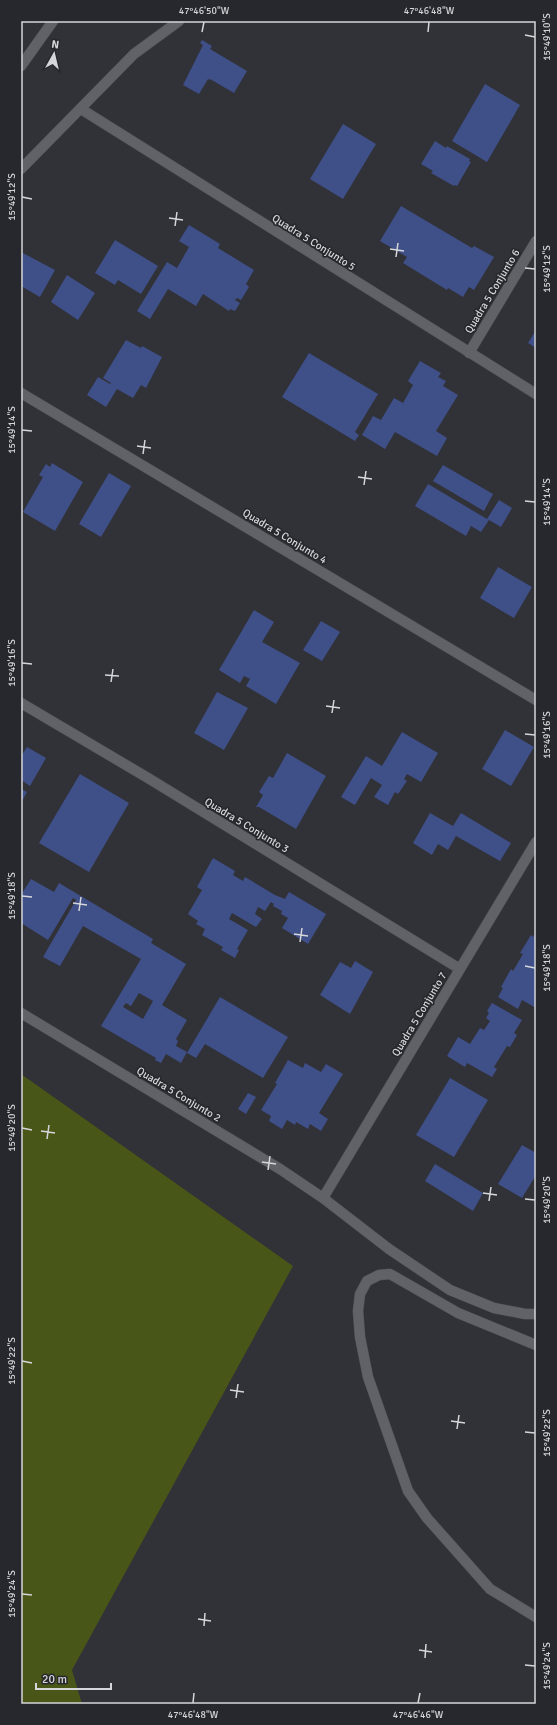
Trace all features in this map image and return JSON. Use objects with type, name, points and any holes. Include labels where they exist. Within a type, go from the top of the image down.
[{"type":"street","points":[[21,66],[53,21]]},
{"type":"street","points":[[21,169],[134,54],[179,21]]},
{"type":"street","name":"Quadra 5 Conjunto 5","points":[[80,109],[536,394]]},
{"type":"street","name":"Quadra 5 Conjunto 6","points":[[469,353],[536,241]]},
{"type":"street","name":"Quadra 5 Conjunto 4","points":[[21,393],[536,700]]},
{"type":"street","name":"Quadra 5 Conjunto 3","points":[[21,703],[148,778],[460,969]]},
{"type":"street","name":"Quadra 5 Conjunto 7","points":[[323,1198],[536,842]]},
{"type":"street","name":"Quadra 5 Conjunto 2","points":[[21,1013],[280,1169],[323,1198],[389,1249],[450,1290],[494,1308],[525,1314],[536,1314]]},
{"type":"street","points":[[536,1345],[458,1313],[390,1274],[380,1275],[367,1281],[360,1294],[358,1311],[360,1338],[368,1377],[408,1491],[427,1518],[490,1589],[536,1617]]},
{"type":"green space","points":[[21,1074],[293,1266],[72,1670],[82,1704],[21,1704]]},
{"type":"building","points":[[202,40],[212,46],[210,49],[247,71],[234,93],[210,79],[208,79],[199,94],[183,85],[203,45],[200,43]]},
{"type":"building","points":[[485,84],[520,105],[487,162],[452,141]]},
{"type":"building","points":[[343,124],[376,144],[343,199],[310,179]]},
{"type":"building","points":[[435,141],[470,159],[469,161],[471,162],[457,186],[454,186],[431,173],[433,171],[421,164]]},
{"type":"building","points":[[401,206],[472,248],[474,246],[494,257],[474,290],[469,287],[463,297],[448,288],[447,290],[403,263],[407,257],[380,241]]},
{"type":"building","points":[[189,225],[220,244],[218,248],[254,270],[246,284],[249,287],[241,300],[237,298],[235,300],[240,303],[235,311],[230,309],[229,311],[203,294],[196,306],[168,289],[150,319],[137,311],[167,262],[177,268],[189,247],[179,241]]},
{"type":"building","points":[[115,240],[158,266],[141,294],[118,280],[115,285],[95,273]]},
{"type":"building","points":[[21,252],[55,270],[40,297],[21,286]]},
{"type":"building","points":[[67,275],[95,293],[78,320],[51,302]]},
{"type":"building","points":[[536,330],[536,348],[528,343]]},
{"type":"building","points":[[126,340],[141,348],[142,346],[162,357],[146,388],[141,385],[133,398],[117,389],[106,407],[87,395],[98,377],[110,384],[111,383],[103,378]]},
{"type":"building","points":[[309,353],[378,394],[355,432],[359,435],[355,441],[282,397]]},
{"type":"building","points":[[420,361],[441,373],[438,377],[446,381],[443,386],[458,395],[436,431],[447,438],[437,456],[395,432],[385,449],[362,435],[373,416],[381,420],[394,398],[403,403],[413,385],[408,381]]},
{"type":"building","points":[[52,463],[83,482],[55,531],[23,512],[43,477],[39,475],[46,464],[50,467]]},
{"type":"building","points":[[443,465],[493,494],[484,511],[433,481]]},
{"type":"building","points":[[109,473],[131,486],[101,537],[79,524]]},
{"type":"building","points":[[428,484],[487,519],[499,500],[512,508],[501,527],[489,520],[481,532],[471,526],[466,536],[415,506]]},
{"type":"building","points":[[498,567],[532,587],[514,618],[480,598]]},
{"type":"building","points":[[254,610],[274,622],[262,642],[300,663],[276,704],[246,686],[250,679],[244,676],[240,683],[219,670]]},
{"type":"building","points":[[321,621],[340,632],[322,661],[303,650]]},
{"type":"building","points":[[217,692],[248,708],[224,750],[194,733]]},
{"type":"building","points":[[505,730],[534,747],[511,786],[482,769]]},
{"type":"building","points":[[402,732],[438,753],[421,782],[407,774],[404,779],[407,781],[398,794],[395,792],[388,805],[374,797],[382,785],[371,778],[355,805],[341,797],[366,756],[382,766]]},
{"type":"building","points":[[27,747],[46,758],[30,786],[21,780],[21,754],[22,755]]},
{"type":"building","points":[[287,753],[326,776],[296,829],[259,807],[256,807],[263,795],[259,792],[269,776],[273,778]]},
{"type":"building","points":[[80,774],[129,803],[89,872],[39,843]]},
{"type":"building","points":[[21,789],[27,792],[21,803]]},
{"type":"building","points":[[430,813],[453,826],[461,813],[511,843],[500,861],[456,836],[448,850],[438,844],[432,855],[413,843]]},
{"type":"building","points":[[213,858],[235,871],[233,875],[243,881],[245,877],[275,895],[285,899],[289,892],[326,914],[308,944],[282,928],[288,918],[281,914],[282,911],[273,906],[274,904],[271,902],[265,911],[258,907],[255,914],[262,919],[256,927],[232,913],[229,919],[248,930],[237,949],[239,950],[235,958],[221,950],[223,947],[202,935],[205,929],[196,924],[198,921],[188,914],[202,890],[197,887]]},
{"type":"building","points":[[31,879],[54,892],[59,883],[153,939],[151,943],[186,964],[162,1005],[187,1020],[176,1039],[178,1041],[176,1046],[187,1052],[181,1063],[166,1054],[161,1063],[155,1060],[156,1058],[101,1026],[141,959],[83,926],[60,966],[43,957],[76,900],[73,898],[48,940],[21,923],[21,895]],"holes":[[[139,993],[153,1001],[143,1019],[123,1007],[126,1003],[131,1006]]]},
{"type":"building","points":[[536,932],[536,1008],[522,1000],[518,1009],[498,997],[503,988],[501,987],[511,969],[513,971],[523,954],[520,953],[531,935],[533,937]]},
{"type":"building","points":[[355,961],[373,972],[350,1014],[320,995],[340,962],[351,968]]},
{"type":"building","points":[[220,997],[288,1037],[263,1078],[205,1044],[196,1058],[187,1053]]},
{"type":"building","points":[[492,1003],[522,1020],[514,1033],[517,1035],[510,1047],[507,1046],[494,1067],[497,1069],[492,1077],[467,1063],[465,1067],[447,1056],[458,1037],[470,1044],[480,1028],[484,1030],[490,1021],[486,1018],[489,1013],[487,1011]]},
{"type":"building","points":[[288,1060],[303,1068],[305,1063],[321,1072],[326,1064],[343,1074],[319,1113],[328,1119],[321,1131],[310,1124],[308,1129],[296,1122],[295,1125],[287,1120],[282,1129],[269,1121],[271,1116],[261,1110],[277,1084],[275,1083]]},
{"type":"building","points":[[450,1078],[488,1100],[454,1157],[416,1135]]},
{"type":"building","points":[[248,1093],[256,1097],[246,1114],[238,1109]]},
{"type":"building","points":[[522,1145],[536,1153],[536,1175],[522,1198],[498,1184]]},
{"type":"building","points":[[435,1164],[483,1193],[473,1211],[425,1181]]}]
